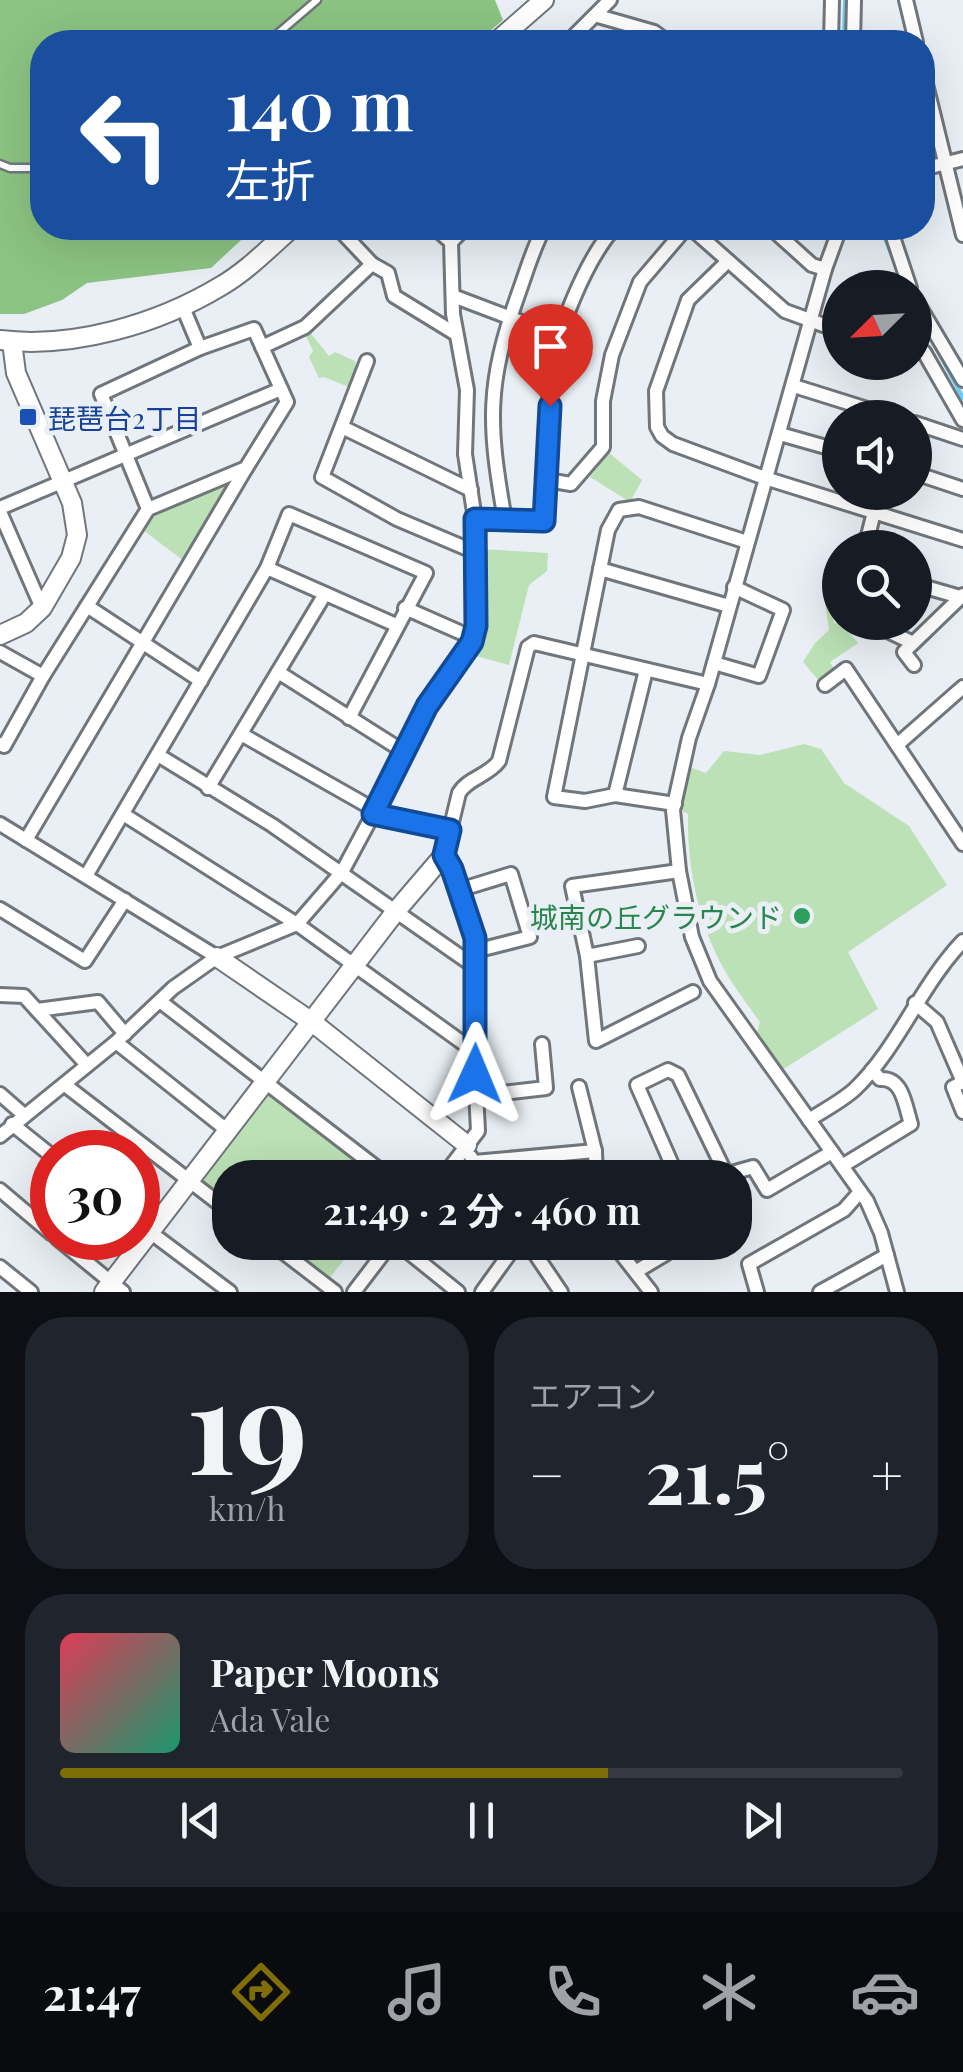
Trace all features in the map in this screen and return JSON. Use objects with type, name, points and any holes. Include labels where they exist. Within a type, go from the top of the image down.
[{"type":"street","points":[[510,30],[544,0]]},
{"type":"street","points":[[582,30],[610,0]]},
{"type":"street","points":[[831,30],[832,0]]},
{"type":"street","points":[[853,30],[854,0]]},
{"type":"street","points":[[906,0],[913,30]]},
{"type":"street","points":[[598,16],[647,30]]},
{"type":"street","points":[[935,119],[963,235]]},
{"type":"street","points":[[935,166],[963,159]]},
{"type":"street","points":[[0,635],[26,622],[42,608],[66,569],[77,535],[75,512],[6,341],[76,339],[137,324],[220,287],[279,240]]},
{"type":"street","points":[[349,240],[372,264],[388,273],[394,296],[456,334]]},
{"type":"street","points":[[0,1136],[120,1038],[173,988],[218,956],[297,924],[342,872],[406,754],[427,706],[473,638],[475,519],[464,454],[467,390],[456,334],[450,240]]},
{"type":"street","points":[[505,520],[491,404],[497,359],[539,240]]},
{"type":"street","points":[[475,519],[544,521],[552,370],[596,249],[604,240]]},
{"type":"street","points":[[548,480],[571,484],[603,447],[602,401],[612,355],[640,282],[677,240]]},
{"type":"street","points":[[703,240],[785,311],[822,326]]},
{"type":"street","points":[[784,240],[812,266],[825,269]]},
{"type":"street","points":[[835,240],[708,684],[688,738],[675,804],[679,871],[692,937],[710,981],[860,1192],[881,1233],[897,1292]]},
{"type":"street","points":[[894,240],[904,270]]},
{"type":"street","points":[[728,261],[688,300],[656,391],[657,427],[674,444],[822,495]]},
{"type":"street","points":[[262,346],[305,328],[372,264]]},
{"type":"street","points":[[453,296],[561,338]]},
{"type":"street","points":[[182,306],[200,348]]},
{"type":"street","points":[[26,840],[287,402],[254,328],[200,348],[101,394],[148,508]]},
{"type":"street","points":[[932,328],[963,380]]},
{"type":"street","points":[[366,361],[322,477],[397,519],[475,552]]},
{"type":"street","points":[[932,366],[963,420]]},
{"type":"street","points":[[794,386],[839,400]]},
{"type":"street","points":[[42,608],[0,510],[281,389]]},
{"type":"street","points":[[342,426],[470,490]]},
{"type":"street","points":[[932,429],[963,438]]},
{"type":"street","points":[[780,434],[822,447]]},
{"type":"street","points":[[0,744],[4,746],[148,508],[246,468]]},
{"type":"street","points":[[932,479],[963,489]]},
{"type":"street","points":[[675,804],[614,794],[585,801],[554,797],[608,530],[619,510],[639,507],[747,542]]},
{"type":"street","points":[[869,530],[874,510],[963,540]]},
{"type":"street","points":[[86,876],[267,568],[289,514],[426,573],[349,718]]},
{"type":"street","points":[[267,568],[396,625]]},
{"type":"street","points":[[600,569],[729,606]]},
{"type":"street","points":[[714,662],[759,676],[782,610],[734,587]]},
{"type":"street","points":[[932,588],[962,596]]},
{"type":"street","points":[[208,788],[325,594]]},
{"type":"street","points":[[914,665],[904,652],[962,596]]},
{"type":"street","points":[[87,606],[202,681]]},
{"type":"street","points":[[406,608],[473,638]]},
{"type":"street","points":[[907,640],[911,642]]},
{"type":"street","points":[[160,1212],[190,1181],[396,911],[444,855],[464,786],[492,770],[499,760],[528,647],[534,643],[708,684]]},
{"type":"street","points":[[0,652],[44,676]]},
{"type":"street","points":[[825,685],[846,669],[963,844]]},
{"type":"street","points":[[614,794],[646,670]]},
{"type":"street","points":[[278,672],[406,754]]},
{"type":"street","points":[[897,745],[963,687]]},
{"type":"street","points":[[241,734],[374,812],[450,830]]},
{"type":"street","points":[[158,755],[474,958]]},
{"type":"street","points":[[123,814],[297,924],[474,1051]]},
{"type":"street","points":[[0,824],[218,956],[312,1022],[473,1160]]},
{"type":"street","points":[[444,855],[475,938],[478,1131],[470,1154],[463,1160]]},
{"type":"street","points":[[679,871],[572,886],[587,956],[596,1041],[693,992]]},
{"type":"street","points":[[459,890],[511,874],[530,937],[474,958]]},
{"type":"street","points":[[0,909],[84,961],[125,900]]},
{"type":"street","points":[[809,1120],[852,1092],[872,1070],[938,967],[963,941]]},
{"type":"street","points":[[587,956],[638,946]]},
{"type":"street","points":[[0,995],[24,996],[87,1065]]},
{"type":"street","points":[[37,1010],[98,1002],[120,1038],[228,1132]]},
{"type":"street","points":[[161,1002],[367,1160]]},
{"type":"street","points":[[915,1003],[936,1022],[963,1082],[953,1088],[963,1112]]},
{"type":"street","points":[[476,1096],[546,1088],[542,1044]]},
{"type":"street","points":[[670,1160],[637,1085],[668,1070],[678,1075],[715,1160]]},
{"type":"street","points":[[842,1166],[910,1124],[897,1084],[890,1078],[880,1079],[872,1070]]},
{"type":"street","points":[[64,1085],[212,1198]]},
{"type":"street","points":[[579,1086],[595,1160]]},
{"type":"street","points":[[0,1094],[30,1132]]},
{"type":"street","points":[[470,1154],[595,1151]]},
{"type":"street","points":[[752,1167],[767,1190],[832,1152]]},
{"type":"street","points":[[0,1190],[30,1215]]},
{"type":"street","points":[[757,1292],[749,1264],[844,1210],[860,1192]]},
{"type":"street","points":[[160,1240],[230,1292]]},
{"type":"street","points":[[820,1292],[887,1254]]},
{"type":"street","points":[[81,1260],[113,1289],[128,1260]]},
{"type":"street","points":[[293,1260],[335,1292]]},
{"type":"street","points":[[354,1292],[380,1260]]},
{"type":"street","points":[[417,1260],[458,1292]]},
{"type":"street","points":[[482,1292],[502,1260]]},
{"type":"street","points":[[539,1260],[560,1292]]},
{"type":"street","points":[[627,1260],[651,1292]]},
{"type":"street","points":[[637,1271],[654,1260]]},
{"type":"street","points":[[0,1267],[31,1292]]},
{"type":"lane","points":[[282,30],[317,0]]},
{"type":"lane","points":[[0,164],[30,168]]},
{"type":"green space","points":[[0,0],[495,0],[503,20],[491,30],[30,30],[30,240],[241,240],[211,268],[87,283],[62,300],[24,314],[0,314]]},
{"type":"green space","points":[[308,330],[329,356],[335,352],[355,361],[357,368],[349,387],[319,378],[309,357],[313,351],[304,332]]},
{"type":"green space","points":[[609,453],[642,480],[630,502],[590,477]]},
{"type":"green space","points":[[225,479],[230,484],[184,561],[139,527],[149,511]]},
{"type":"green space","points":[[478,549],[548,553],[547,571],[529,585],[509,665],[468,654]]},
{"type":"green space","points":[[822,636],[822,640],[858,643],[830,662],[835,671],[820,682],[803,662]]},
{"type":"green space","name":"城南の丘グラウンド","points":[[804,744],[821,749],[844,783],[909,826],[947,885],[848,952],[878,1009],[782,1070],[757,1033],[760,1022],[728,976],[707,933],[692,873],[688,814],[679,809],[689,767],[706,773],[724,751],[760,755]]},
{"type":"green space","points":[[270,1092],[361,1160],[217,1160]]},
{"type":"green space","points":[[212,1166],[212,1193],[199,1183]]},
{"type":"green space","points":[[302,1260],[344,1260],[328,1280]]},
{"type":"waterway","points":[[844,30],[845,0]]},
{"type":"waterway","points":[[886,240],[897,270]]},
{"type":"waterway","points":[[932,340],[963,398]]},
{"type":"place","name":"琵琶台2丁目","points":[[28,417]]},
{"type":"place","name":"城南の丘グラウンド","points":[[802,916]]},
{"type":"route","points":[[475,1074],[475,938],[444,855],[450,830],[373,814],[427,706],[472,642],[476,626],[475,519],[544,521],[550,406]]}]
